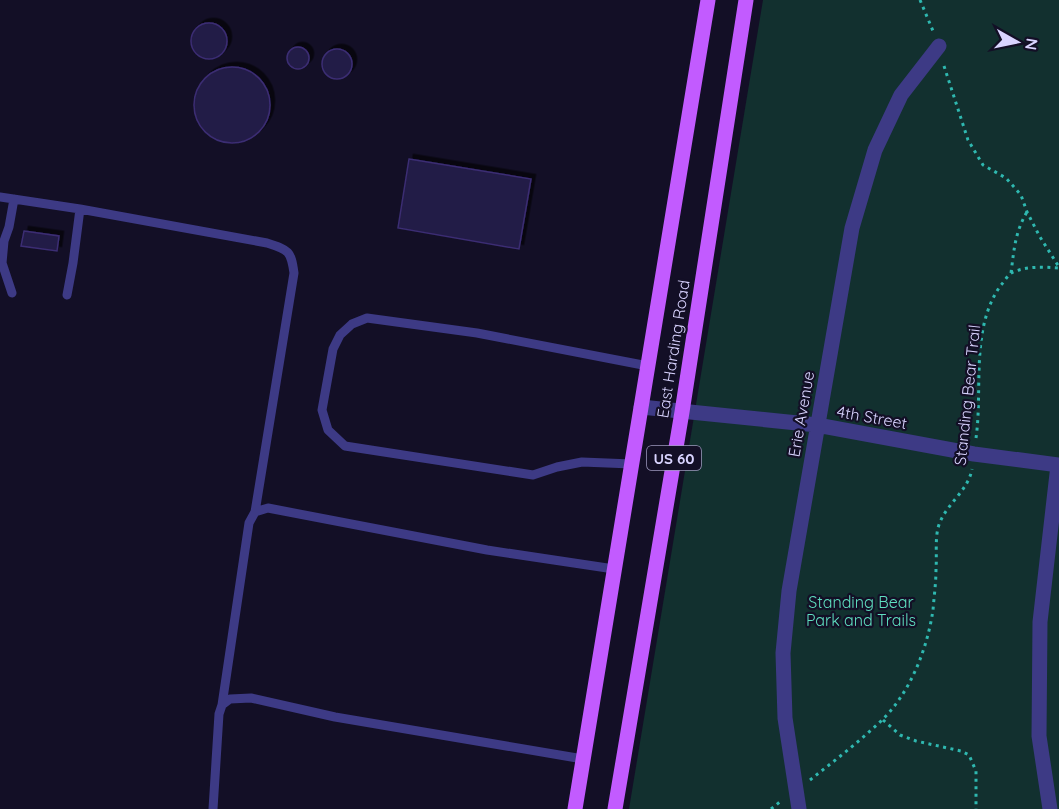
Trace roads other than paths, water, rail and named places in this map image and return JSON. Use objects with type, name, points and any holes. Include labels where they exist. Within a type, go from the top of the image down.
[{"type":"main road","name":"US 60","points":[[641,407],[708,0]]},
{"type":"main road","name":"East Harding Road","points":[[615,809],[682,412],[746,0]]},
{"type":"main road","name":"East Harding Road","points":[[575,809],[641,407]]},
{"type":"street","name":"Erie Avenue","points":[[798,801],[785,718],[783,653],[789,591],[852,228],[875,150],[901,95],[939,46]]},
{"type":"street","name":"4th Street","points":[[641,407],[817,425],[974,454],[1058,465]]},
{"type":"street","points":[[1050,809],[1039,736],[1040,622],[1058,465]]},
{"type":"lane","points":[[0,198],[80,208],[267,243],[282,248],[292,257],[294,273],[255,512],[249,523],[219,714],[213,809]]},
{"type":"lane","points":[[12,293],[2,263],[4,241],[14,199]]},
{"type":"lane","points":[[67,295],[75,255],[80,208]]},
{"type":"lane","points":[[632,464],[582,462],[533,475],[345,446],[328,429],[322,410],[333,349],[340,335],[352,324],[366,318],[477,333],[648,366]]},
{"type":"lane","points":[[255,512],[268,508],[487,550],[614,569]]},
{"type":"lane","points":[[222,705],[231,699],[251,698],[335,717],[583,759]]},
{"type":"park label","name":"Standing Bear Park and Trails","points":[[861,611]]}]
